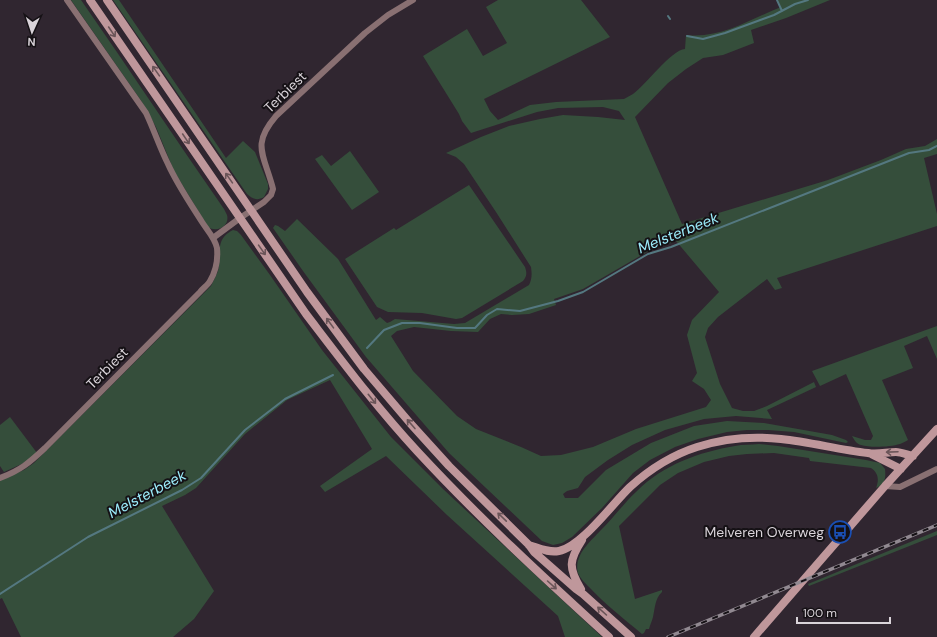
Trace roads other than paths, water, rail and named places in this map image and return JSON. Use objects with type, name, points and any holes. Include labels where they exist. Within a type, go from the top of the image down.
[{"type":"main road","points":[[90,0],[306,314],[345,366],[389,420],[451,487],[531,565],[609,636]]},
{"type":"main road","points":[[107,0],[307,292],[364,369],[410,424],[449,466],[529,545],[534,552],[631,637]]},
{"type":"main road","points":[[754,637],[885,486],[937,429]]},
{"type":"main road","points":[[529,545],[545,550],[559,551],[566,549],[583,537],[619,498],[640,478],[666,460],[702,446],[732,439],[765,438],[795,441],[870,454],[897,452],[913,456]]},
{"type":"main road","points":[[870,454],[901,469]]},
{"type":"main road","points":[[583,537],[573,555],[571,563],[573,576],[583,594]]},
{"type":"street","name":"Terbiest","points":[[0,478],[18,470],[30,462],[210,281],[217,262],[217,249],[213,238],[176,180],[146,114],[67,0]]},
{"type":"street","name":"Terbiest","points":[[213,238],[264,202],[271,195],[272,185],[263,159],[261,141],[269,125],[276,116],[365,33],[388,15],[413,0]]},
{"type":"street","points":[[885,486],[900,487],[937,470]]},
{"type":"waterway","points":[[777,0],[782,11]]},
{"type":"waterway","points":[[687,36],[703,39],[725,33],[774,15],[795,4],[808,0]]},
{"type":"waterway","name":"Melsterbeek","points":[[367,348],[384,330],[402,323],[420,323],[457,328],[475,328],[487,315],[497,309],[520,311],[558,301],[583,292],[648,254],[671,247],[909,153],[929,150],[937,146]]},
{"type":"waterway","name":"Melsterbeek","points":[[0,594],[88,537],[182,490],[201,478],[245,430],[285,399],[333,375]]},
{"type":"railway","points":[[668,637],[937,525]]},
{"type":"place","name":"Melveren Overweg","points":[[840,532]]}]
